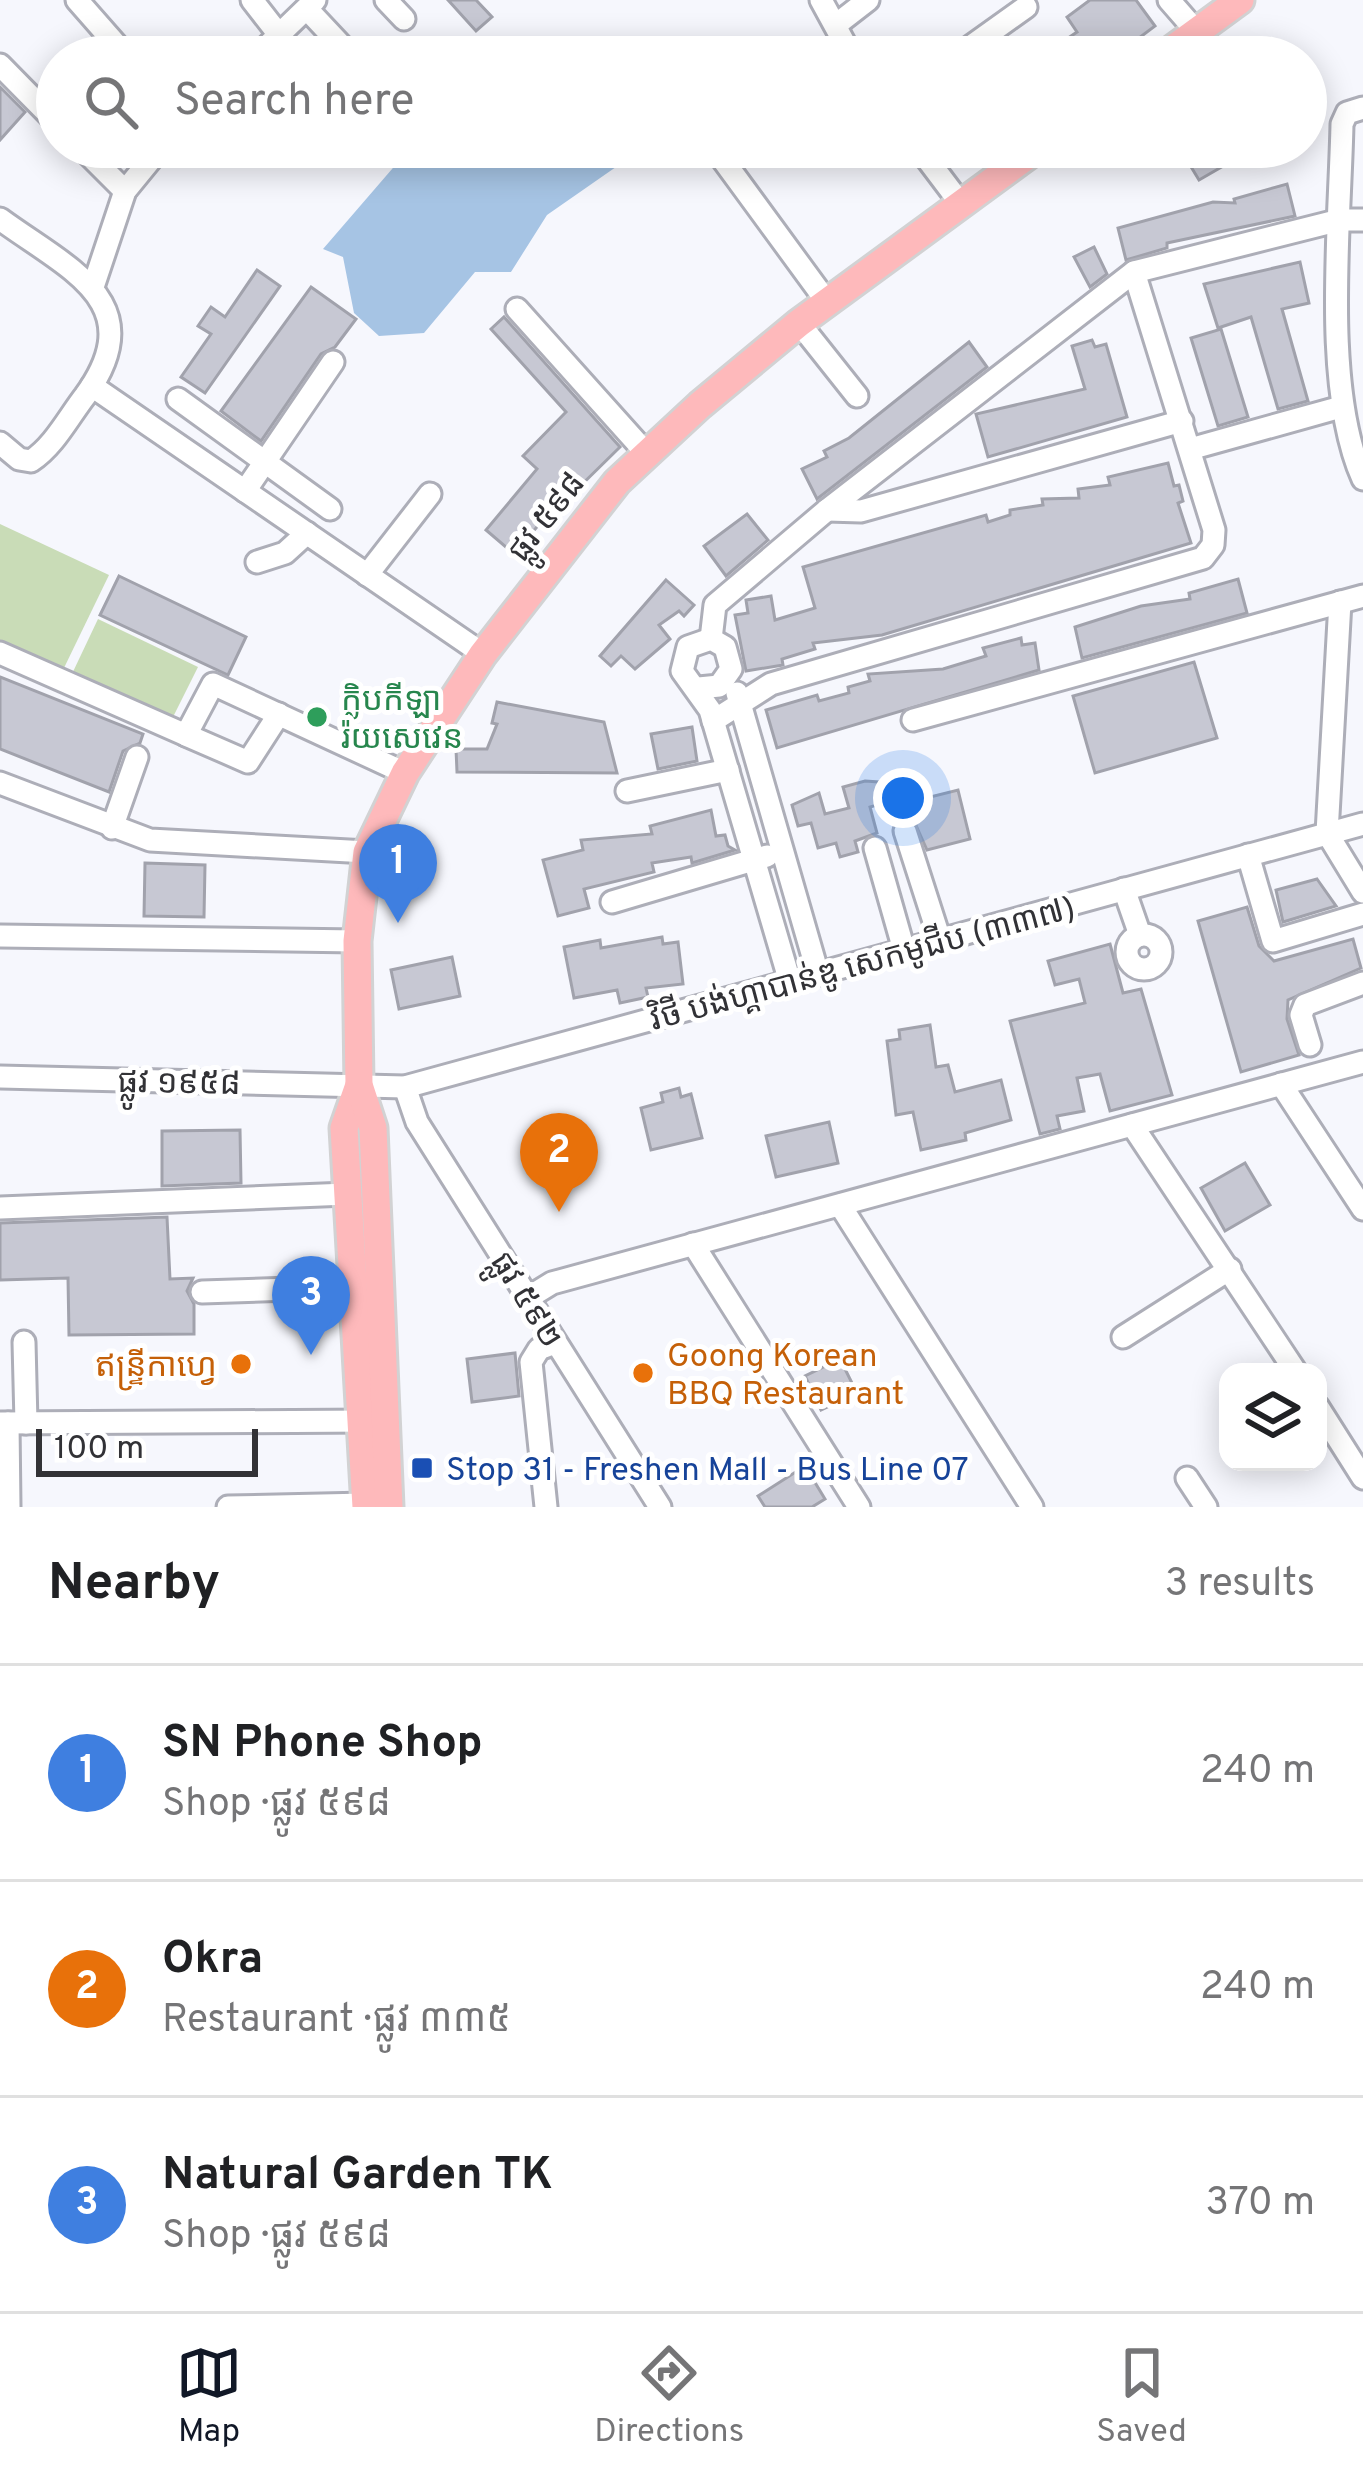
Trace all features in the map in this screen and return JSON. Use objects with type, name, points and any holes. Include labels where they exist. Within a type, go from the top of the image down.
[{"type":"main road","points":[[1191,36],[1240,0]]},
{"type":"main road","name":"ផ្លូវ ៥៩៨","points":[[374,1506],[373,1129],[358,1085],[357,941],[368,852],[406,773],[483,654],[617,482],[799,323],[1010,168]]},
{"type":"main road","name":"ផ្លូវ ៥៩៨","points":[[358,1085],[344,1128],[346,1194],[350,1287],[371,1421]]},
{"type":"street","points":[[77,0],[109,36]]},
{"type":"street","points":[[252,0],[280,36],[311,4],[336,36]]},
{"type":"street","points":[[386,0],[404,19]]},
{"type":"street","points":[[821,0],[842,36]]},
{"type":"street","points":[[836,24],[868,0]]},
{"type":"street","points":[[1169,0],[1196,32]]},
{"type":"street","points":[[985,36],[1026,7]]},
{"type":"street","points":[[0,65],[36,102]]},
{"type":"street","points":[[1363,108],[1347,113],[1342,124],[1351,220],[1352,348],[1341,407],[1363,479]]},
{"type":"street","points":[[102,168],[125,190]]},
{"type":"street","points":[[93,287],[125,190],[143,168]]},
{"type":"street","points":[[730,168],[827,302]]},
{"type":"street","points":[[934,168],[961,204]]},
{"type":"street","points":[[0,219],[93,287],[108,306],[112,326],[92,386],[43,453],[31,460],[19,459],[0,443]]},
{"type":"street","points":[[711,639],[716,605],[827,510],[1133,272],[1351,220]]},
{"type":"street","points":[[713,721],[771,684],[1203,557],[1213,545],[1214,530],[1133,272]]},
{"type":"street","points":[[518,309],[646,454]]},
{"type":"street","points":[[799,323],[857,396]]},
{"type":"street","points":[[245,491],[333,362]]},
{"type":"street","points":[[92,386],[483,654]]},
{"type":"street","points":[[178,399],[330,509]]},
{"type":"street","points":[[1190,449],[1341,407]]},
{"type":"street","points":[[178,445],[197,414]]},
{"type":"street","points":[[827,510],[861,511],[1182,421]]},
{"type":"street","points":[[368,575],[430,494]]},
{"type":"street","points":[[257,562],[285,554],[307,533]]},
{"type":"street","points":[[913,720],[1363,596]]},
{"type":"street","points":[[1340,602],[1327,833],[1363,892]]},
{"type":"street","points":[[790,982],[713,721],[699,688],[682,670],[683,654],[694,642],[711,639],[725,646],[818,974]]},
{"type":"street","points":[[0,653],[248,762],[279,715]]},
{"type":"street","points":[[699,688],[719,686],[731,669]]},
{"type":"street","points":[[187,736],[213,684],[406,773]]},
{"type":"street","points":[[112,829],[137,757]]},
{"type":"street","points":[[627,791],[728,770]]},
{"type":"street","points":[[0,783],[150,841],[368,852]]},
{"type":"street","name":"វិថី បង់ហ្គាបាន់ឌូ សេកមូជីប (៣៣៧)","points":[[358,1085],[406,1087],[1363,824]]},
{"type":"street","points":[[904,831],[940,940]]},
{"type":"street","points":[[875,848],[904,950]]},
{"type":"street","points":[[612,902],[783,852]]},
{"type":"street","points":[[1248,855],[1274,940],[1363,914]]},
{"type":"street","points":[[1124,889],[1140,935]]},
{"type":"street","points":[[0,936],[357,941]]},
{"type":"street","points":[[1310,1046],[1300,1015],[1305,1005],[1363,983]]},
{"type":"street","points":[[526,1299],[552,1283],[1363,1062]]},
{"type":"street","name":"ផ្លូវ ១៩៥៨","points":[[0,1077],[358,1085]]},
{"type":"street","points":[[1281,1084],[1363,1209]]},
{"type":"street","name":"ផ្លូវ ៥៩២","points":[[406,1087],[417,1122],[660,1507]]},
{"type":"street","points":[[1132,1125],[1290,1363]]},
{"type":"street","points":[[0,1208],[346,1194]]},
{"type":"street","points":[[840,1205],[1032,1507]]},
{"type":"street","points":[[693,1244],[859,1507]]},
{"type":"street","points":[[1123,1337],[1230,1269]]},
{"type":"street","points":[[202,1292],[350,1287]]},
{"type":"street","points":[[9,1507],[11,1423],[23,1342]]},
{"type":"street","points":[[546,1507],[531,1362],[538,1349],[555,1343]]},
{"type":"street","points":[[11,1423],[371,1421]]},
{"type":"street","points":[[1327,1421],[1363,1478]]},
{"type":"street","points":[[1187,1478],[1206,1507]]},
{"type":"street","points":[[228,1507],[374,1506]]},
{"type":"green space","points":[[0,524],[109,575],[63,670],[0,640]]},
{"type":"green space","points":[[98,619],[198,667],[170,723],[71,676]]},
{"type":"water","points":[[393,168],[615,168],[547,215],[511,272],[475,272],[424,333],[379,336],[354,313],[343,257],[323,249]]},
{"type":"building","points":[[448,0],[476,0],[492,17],[476,31]]},
{"type":"building","points":[[1090,0],[1136,0],[1155,26],[1142,36],[1071,36],[1077,32],[1067,17]]},
{"type":"building","points":[[0,87],[25,112],[0,140]]},
{"type":"building","points":[[1192,168],[1220,168],[1199,180]]},
{"type":"building","points":[[1287,184],[1295,216],[1167,243],[1167,248],[1126,260],[1118,228],[1213,202],[1235,203],[1234,199]]},
{"type":"building","points":[[1094,247],[1107,274],[1090,287],[1074,257]]},
{"type":"building","points":[[1300,262],[1309,303],[1282,309],[1308,401],[1278,409],[1251,317],[1218,328],[1204,284]]},
{"type":"building","points":[[257,270],[280,286],[205,393],[181,377],[211,334],[198,326],[211,307],[225,317]]},
{"type":"building","points":[[311,287],[356,319],[335,347],[321,354],[261,441],[221,411]]},
{"type":"building","points":[[504,317],[620,447],[568,498],[564,495],[514,554],[486,530],[537,469],[523,456],[566,412],[491,329]]},
{"type":"building","points":[[1221,329],[1248,417],[1218,426],[1191,338]]},
{"type":"building","points":[[1092,340],[1095,347],[1106,344],[1127,417],[988,457],[976,414],[1085,389],[1072,346]]},
{"type":"building","points":[[969,342],[987,367],[817,499],[802,469],[827,457],[824,451],[849,438]]},
{"type":"building","points":[[1168,463],[1174,486],[1179,485],[1183,501],[1178,503],[1191,543],[882,635],[813,643],[815,649],[782,659],[783,665],[746,671],[735,615],[748,613],[746,600],[771,596],[775,620],[815,608],[803,567],[986,515],[988,522],[1010,515],[1010,510],[1043,505],[1042,499],[1079,498],[1078,489],[1110,485],[1108,477]]},
{"type":"building","points":[[747,514],[768,540],[726,576],[704,546]]},
{"type":"building","points":[[119,576],[246,637],[228,675],[100,615]]},
{"type":"building","points":[[1238,579],[1247,613],[1082,658],[1075,627],[1141,606],[1190,599],[1189,593]]},
{"type":"building","points":[[666,580],[694,605],[684,616],[679,611],[659,625],[670,639],[635,669],[621,656],[611,666],[600,656]]},
{"type":"building","points":[[1021,638],[1022,645],[1035,643],[1039,670],[777,748],[766,710],[817,695],[819,701],[849,693],[848,687],[870,681],[868,674],[943,669],[986,656],[983,648]]},
{"type":"building","points":[[1194,662],[1217,738],[1095,773],[1073,696]]},
{"type":"building","points":[[0,677],[143,734],[140,743],[123,751],[109,792],[0,749]]},
{"type":"building","points":[[497,702],[604,722],[617,773],[457,772],[456,749],[487,749],[497,724],[492,723]]},
{"type":"building","points":[[692,727],[697,761],[658,769],[651,734]]},
{"type":"building","points":[[879,782],[884,803],[870,807],[877,833],[855,841],[858,852],[840,857],[836,843],[818,848],[811,823],[798,826],[792,805],[819,793],[825,814],[849,808],[843,787]]},
{"type":"building","points":[[958,790],[970,839],[927,850],[906,803]]},
{"type":"building","points":[[711,810],[716,836],[725,835],[728,846],[735,850],[692,863],[691,857],[652,863],[654,872],[584,889],[589,908],[558,916],[543,860],[583,850],[581,840],[652,834],[650,826]]},
{"type":"building","points":[[145,863],[205,865],[204,917],[144,916]]},
{"type":"building","points":[[1317,879],[1336,906],[1283,922],[1276,890]]},
{"type":"building","points":[[1247,907],[1259,946],[1274,961],[1353,939],[1361,968],[1288,1000],[1287,1019],[1299,1055],[1241,1072],[1198,921]]},
{"type":"building","points":[[662,937],[663,944],[678,942],[683,984],[646,988],[648,997],[620,1003],[617,990],[574,998],[564,947],[600,940],[601,948]]},
{"type":"building","points":[[1110,944],[1123,993],[1141,989],[1172,1095],[1110,1111],[1100,1074],[1077,1078],[1084,1111],[1057,1116],[1060,1129],[1040,1134],[1010,1021],[1085,1003],[1079,979],[1055,985],[1048,961]]},
{"type":"building","points":[[452,957],[460,996],[399,1009],[391,970]]},
{"type":"building","points":[[930,1025],[936,1067],[948,1065],[955,1092],[1001,1080],[1011,1120],[965,1133],[966,1140],[921,1150],[913,1112],[896,1115],[887,1041],[900,1039],[899,1030]]},
{"type":"building","points":[[679,1088],[681,1097],[691,1094],[702,1138],[651,1150],[641,1108],[663,1102],[661,1093]]},
{"type":"building","points":[[829,1122],[838,1163],[776,1177],[766,1136]]},
{"type":"building","points":[[240,1130],[241,1183],[162,1186],[162,1131]]},
{"type":"building","points":[[1245,1163],[1270,1205],[1225,1231],[1201,1188]]},
{"type":"building","points":[[167,1217],[170,1279],[193,1278],[187,1291],[194,1304],[194,1334],[69,1335],[68,1278],[0,1280],[0,1223]]},
{"type":"building","points":[[515,1353],[519,1396],[472,1402],[467,1359]]},
{"type":"building","points":[[840,1359],[857,1393],[821,1410],[805,1376]]},
{"type":"building","points":[[805,1466],[825,1499],[812,1507],[765,1507],[758,1496]]},
{"type":"place","name":"ក្លិបកីឡា រ៉យសេវេន","points":[[317,717]]},
{"type":"place","name":"SN Phone Shop","points":[[398,923]]},
{"type":"place","name":"Okra","points":[[559,1212]]},
{"type":"place","name":"Natural Garden TK","points":[[311,1355]]},
{"type":"place","name":"ឥន្ទ្រីកាហ្វេ","points":[[241,1364]]},
{"type":"place","name":"Goong Korean BBQ Restaurant","points":[[643,1373]]},
{"type":"place","name":"Stop 31 - Freshen Mall - Bus Line 07","points":[[422,1468]]}]
